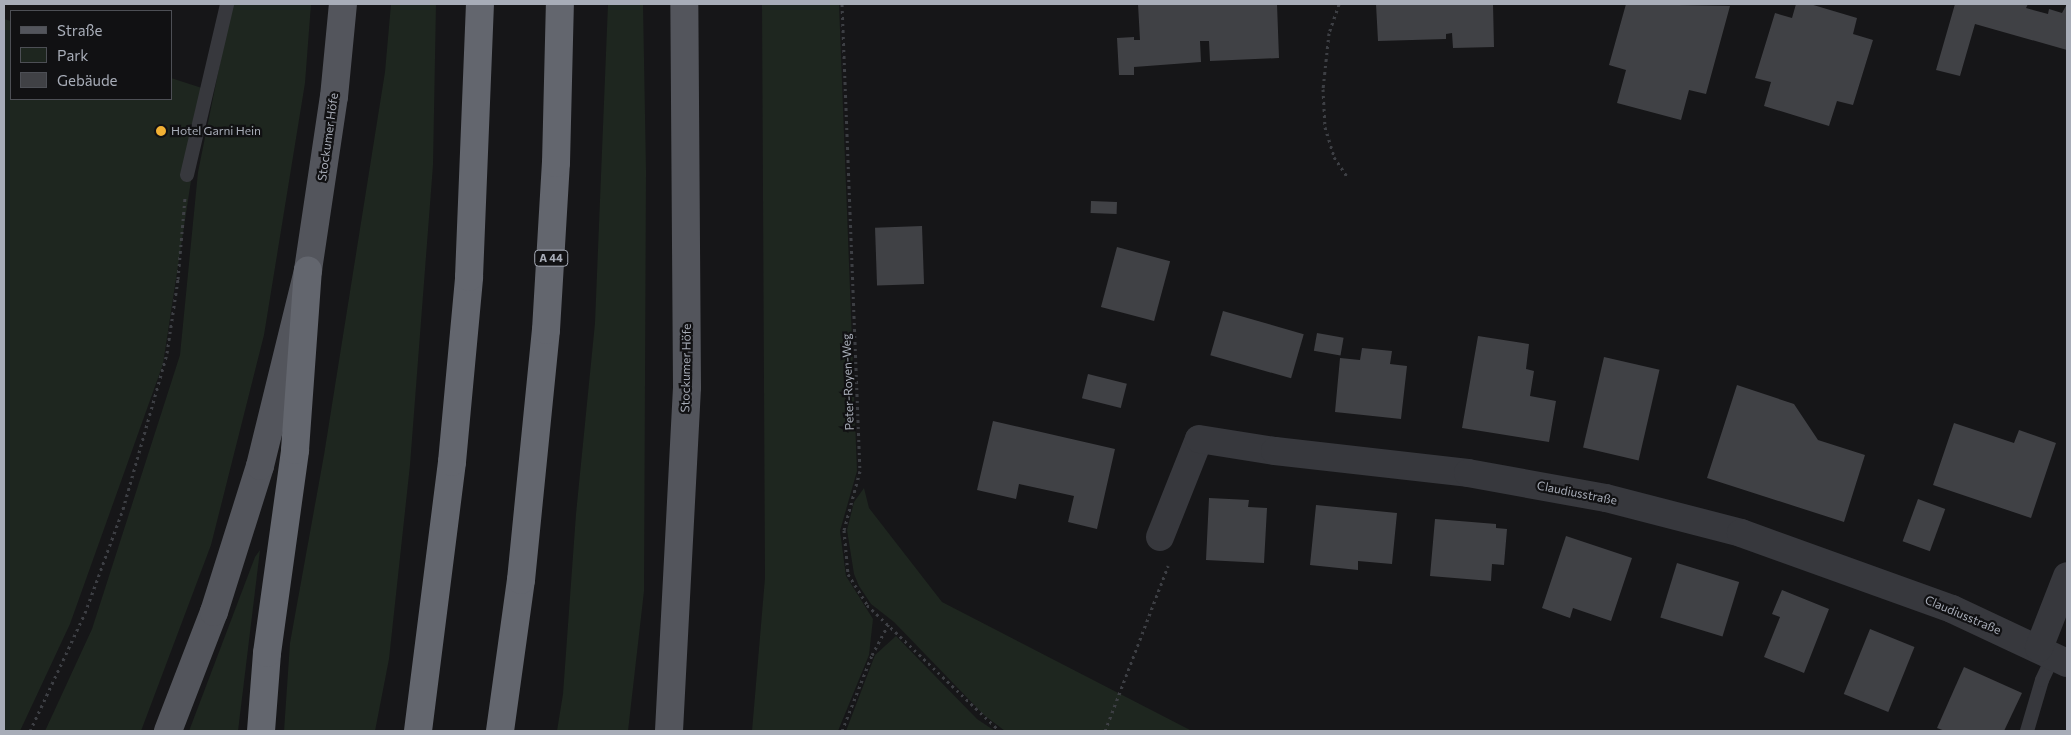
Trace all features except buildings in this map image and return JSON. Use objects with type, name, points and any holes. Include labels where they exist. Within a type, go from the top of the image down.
[{"type":"highway","points":[[418,731],[452,462],[469,277],[480,4]]},
{"type":"highway","name":"A 44","points":[[500,731],[521,580],[546,330],[556,164],[560,4]]},
{"type":"highway","points":[[261,731],[267,653],[295,450],[308,270]]},
{"type":"main road","name":"Stockumer Höfe","points":[[168,731],[214,612],[260,466],[308,270],[334,97],[343,4]]},
{"type":"main road","name":"Stockumer Höfe","points":[[669,731],[687,387],[684,4]]},
{"type":"main road","points":[[684,44],[703,4]]},
{"type":"street","name":"Claudiusstraße","points":[[1160,537],[1199,438],[1275,451],[1468,473],[1606,498],[1741,534],[1847,569],[1952,609],[2053,656]]},
{"type":"street","points":[[2053,656],[2067,576]]},
{"type":"lane","points":[[187,174],[227,4]]},
{"type":"lane","points":[[2027,731],[2042,680],[2053,656]]},
{"type":"path","name":"Peter-Royen-Weg","points":[[842,4],[860,471],[844,530],[848,574],[867,605],[889,623],[1000,731]]},
{"type":"path","points":[[1339,4],[1329,32],[1323,89],[1334,158],[1347,176]]},
{"type":"path","points":[[30,731],[85,613],[124,509],[166,352],[178,279],[187,174]]},
{"type":"path","points":[[1105,731],[1174,552],[1160,537]]},
{"type":"path","points":[[842,731],[872,655],[889,623]]},
{"type":"green space","points":[[232,4],[311,4],[305,83],[264,335],[211,545],[141,731],[45,731],[92,629],[180,355],[198,172]]},
{"type":"green space","points":[[391,4],[436,4],[433,165],[410,465],[389,659],[375,731],[284,731],[290,643],[324,455],[385,72]]},
{"type":"green space","points":[[608,4],[643,4],[646,171],[644,591],[628,731],[557,731],[563,694],[576,514],[595,323]]},
{"type":"green space","points":[[762,4],[839,4],[857,471],[840,531],[846,576],[873,619],[869,655],[838,731],[752,731],[765,578]]},
{"type":"green space","points":[[4,19],[10,21],[10,100],[172,100],[172,78],[205,89],[163,364],[70,624],[20,731],[4,731]]},
{"type":"green space","points":[[864,488],[869,508],[942,602],[1192,731],[1005,731],[984,715],[894,622],[871,604],[859,586],[854,574],[847,530],[854,502]]},
{"type":"green space","points":[[260,550],[238,731],[189,731],[255,557]]},
{"type":"green space","points":[[896,636],[977,719],[995,731],[846,731],[875,655]]},
{"type":"place","name":"Hotel Garni Hein","points":[[161,131]]}]
